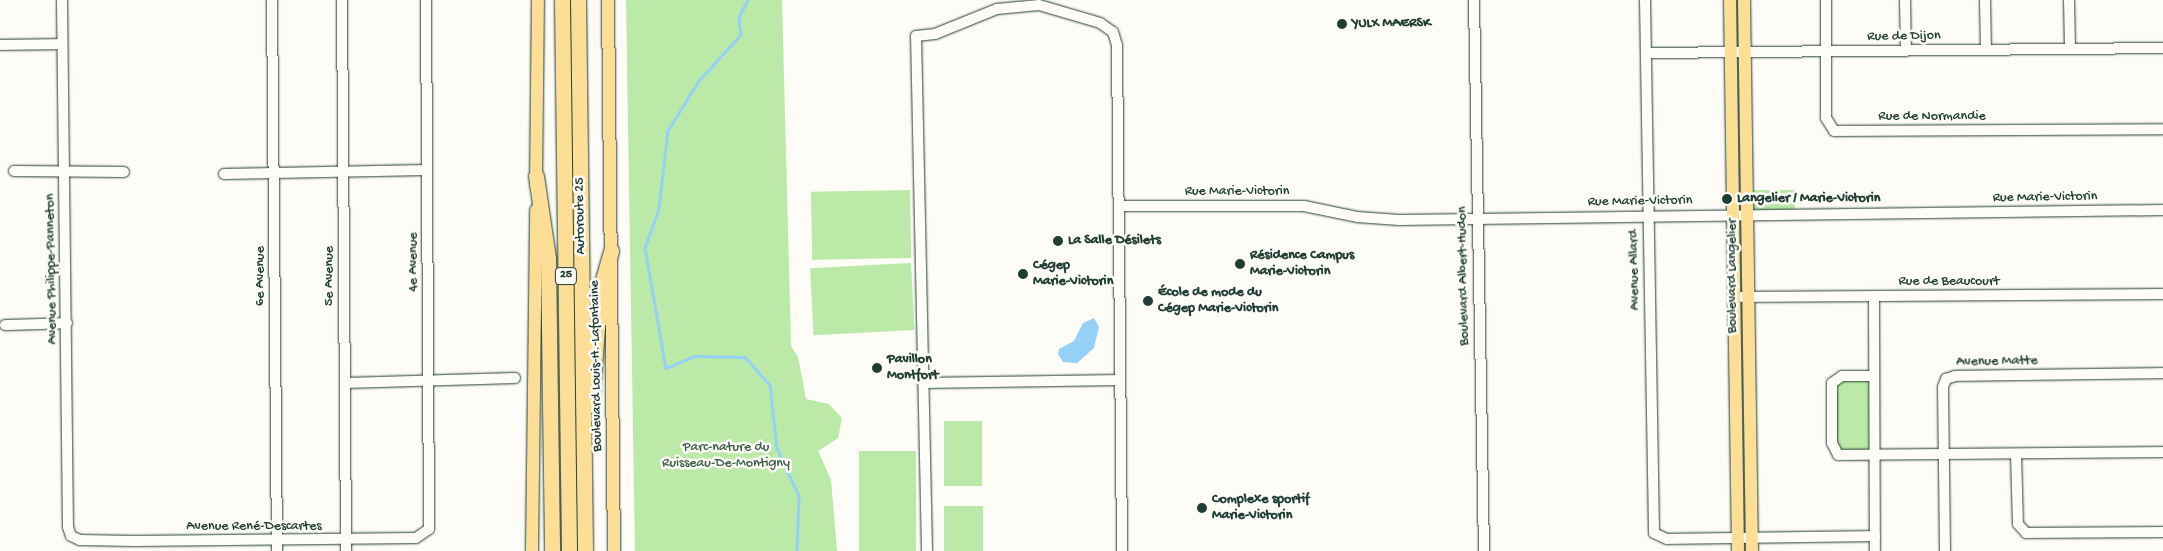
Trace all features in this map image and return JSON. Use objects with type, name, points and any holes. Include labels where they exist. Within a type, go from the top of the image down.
[{"type":"highway","name":"Autoroute 25","points":[[562,0],[569,551]]},
{"type":"highway","name":"Autoroute 25","points":[[578,0],[585,551]]},
{"type":"highway","points":[[536,176],[548,258],[552,551]]},
{"type":"highway","points":[[584,478],[600,290],[611,250]]},
{"type":"main road","points":[[532,551],[538,0]]},
{"type":"main road","name":"Boulevard Louis-H.-Lafontaine","points":[[608,0],[614,551]]},
{"type":"main road","name":"Boulevard Langelier","points":[[1730,0],[1738,551]]},
{"type":"main road","name":"Boulevard Langelier","points":[[1744,0],[1752,551]]},
{"type":"street","name":"Avenue Philippe-Panneton","points":[[62,0],[68,528],[71,536]]},
{"type":"street","name":"6e Avenue","points":[[272,0],[277,551]]},
{"type":"street","name":"5e Avenue","points":[[342,0],[346,551]]},
{"type":"street","name":"4e Avenue","points":[[426,0],[430,523]]},
{"type":"street","name":"Boulevard Albert-Hudon","points":[[1474,0],[1484,551]]},
{"type":"street","name":"Avenue Allard","points":[[1645,0],[1652,528],[1659,537],[1738,537]]},
{"type":"street","name":"Rue de Normandie","points":[[1826,0],[1826,118],[1834,131],[2163,129]]},
{"type":"street","points":[[1905,0],[1906,50]]},
{"type":"street","points":[[1985,0],[1986,50]]},
{"type":"street","points":[[2069,0],[2070,49]]},
{"type":"street","points":[[927,551],[916,36],[935,34],[997,9],[1024,5],[1053,7],[1096,21],[1113,32],[1117,44],[1122,551]]},
{"type":"street","points":[[0,46],[62,44]]},
{"type":"street","name":"Rue de Dijon","points":[[1646,53],[2163,48]]},
{"type":"street","points":[[224,174],[427,170]]},
{"type":"street","points":[[14,171],[124,172]]},
{"type":"street","name":"Rue Marie-Victorin","points":[[1119,206],[1304,206],[1368,218],[1477,219],[2163,210]]},
{"type":"street","name":"Rue de Beaucourt","points":[[1735,297],[2163,294]]},
{"type":"street","points":[[1874,296],[1872,376],[1875,551]]},
{"type":"street","points":[[5,325],[67,323]]},
{"type":"street","name":"Avenue Matte","points":[[1945,551],[1942,387],[1950,376],[2163,373]]},
{"type":"street","points":[[1872,376],[1842,376],[1832,383],[1832,443],[1838,454],[1943,455],[2163,452]]},
{"type":"street","points":[[345,383],[515,378]]},
{"type":"street","points":[[923,383],[1120,380]]},
{"type":"street","points":[[2016,454],[2018,524],[2026,533],[2163,532]]},
{"type":"street","name":"Avenue René-Descartes","points":[[71,536],[80,540],[134,546],[277,540],[416,538],[426,534],[430,523]]},
{"type":"street","points":[[1738,537],[1875,536]]},
{"type":"green space","name":"Parc-nature du Ruisseau-De-Montigny","points":[[626,0],[782,0],[791,346],[798,357],[806,399],[829,404],[842,418],[838,438],[818,451],[831,480],[837,551],[635,551]]},
{"type":"green space","points":[[910,190],[911,258],[812,260],[811,192]]},
{"type":"green space","points":[[1747,190],[1795,190],[1795,215],[1747,215]]},
{"type":"green space","points":[[911,263],[915,330],[814,335],[810,268]]},
{"type":"green space","points":[[1872,376],[1874,455],[1834,452],[1835,379]]},
{"type":"green space","points":[[944,421],[982,421],[982,486],[944,486]]},
{"type":"green space","points":[[859,451],[916,451],[916,551],[859,551]]},
{"type":"green space","points":[[944,506],[983,506],[983,551],[944,551]]},
{"type":"water","points":[[1094,318],[1099,327],[1094,348],[1077,363],[1063,362],[1058,354],[1059,349],[1074,341],[1083,323]]},
{"type":"waterway","points":[[748,0],[739,18],[741,35],[699,81],[668,131],[659,209],[645,248],[666,368],[694,356],[745,357],[770,385],[777,448],[799,496],[797,551]]},
{"type":"place","name":"YULX MAERSK","points":[[1342,24]]},
{"type":"place","name":"Langelier / Marie-Victorin","points":[[1727,199]]},
{"type":"place","name":"La Salle Désilets","points":[[1058,241]]},
{"type":"place","name":"Résidence Campus Marie-Victorin","points":[[1240,264]]},
{"type":"place","name":"Cégep Marie-Victorin","points":[[1023,274]]},
{"type":"place","name":"École de mode du Cégep Marie-Victorin","points":[[1148,301]]},
{"type":"place","name":"Pavillon Montfort","points":[[877,368]]},
{"type":"place","name":"Complexe sportif Marie-Victorin","points":[[1202,508]]}]
